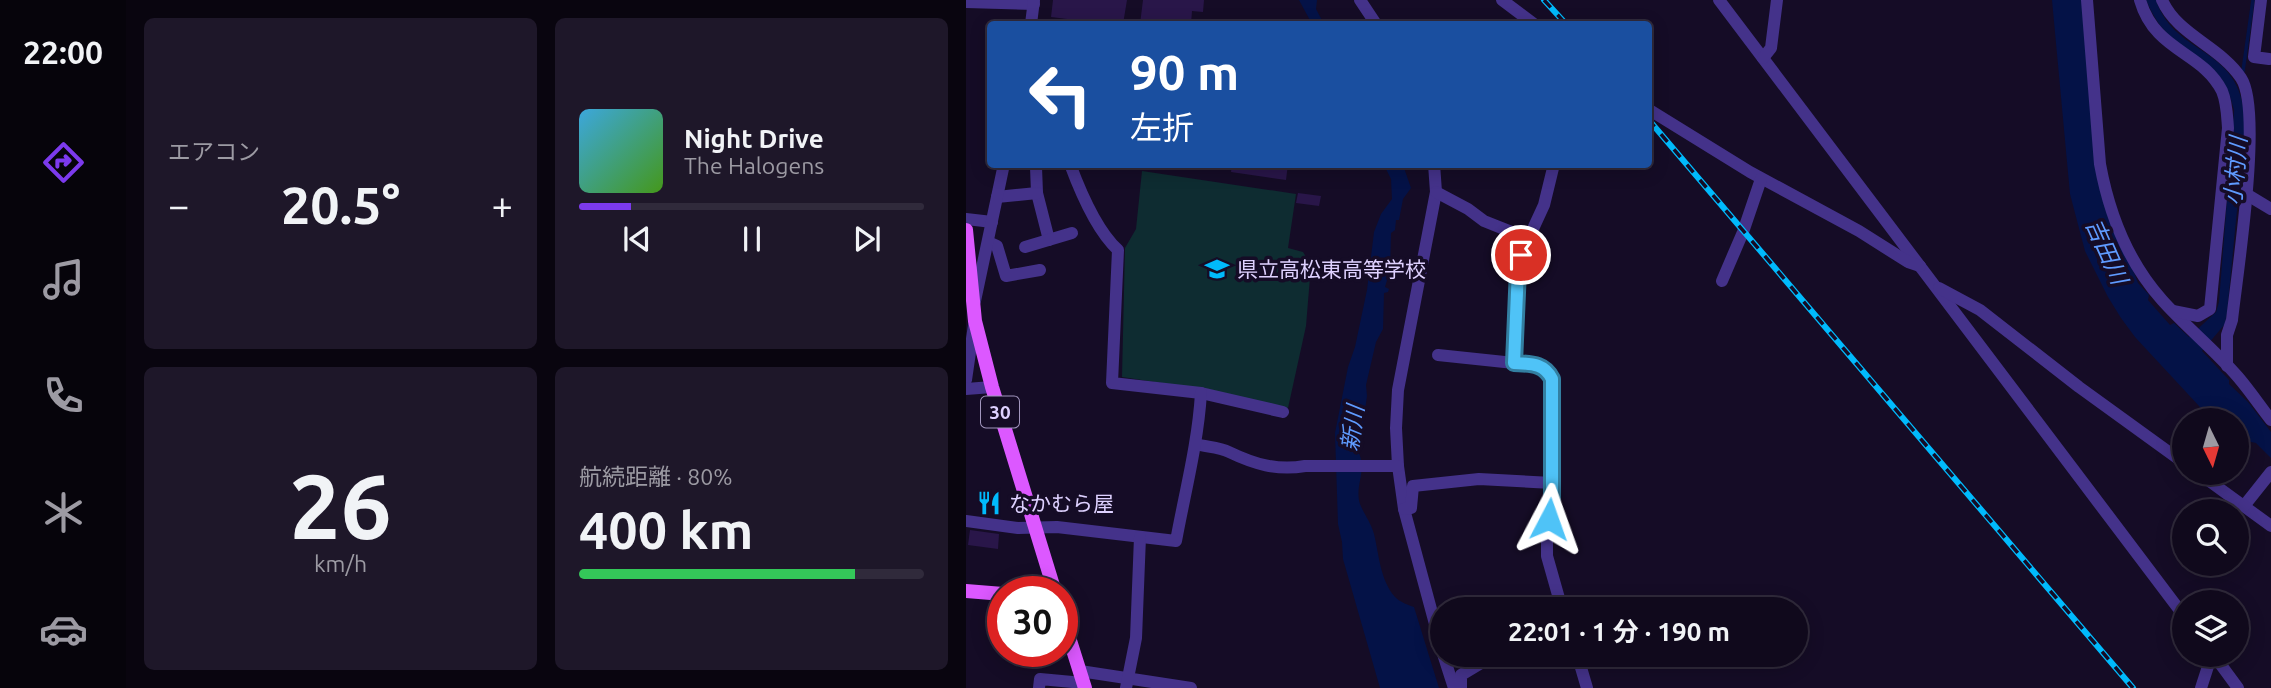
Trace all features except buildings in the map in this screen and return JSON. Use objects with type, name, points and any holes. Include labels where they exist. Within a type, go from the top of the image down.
[{"type":"main road","name":"30","points":[[966,230],[974,314],[992,387],[1050,576]]},
{"type":"main road","points":[[966,591],[987,593]]},
{"type":"street","points":[[1360,0],[1374,21]]},
{"type":"street","points":[[1502,0],[1530,21]]},
{"type":"street","points":[[1719,0],[2172,600]]},
{"type":"street","points":[[1763,58],[1771,48],[1777,0]]},
{"type":"street","points":[[2087,0],[2100,164],[2117,228],[2138,268],[2161,298],[2237,376],[2271,420]]},
{"type":"street","points":[[2140,0],[2150,24],[2164,40],[2203,67],[2215,79],[2227,108],[2228,128],[2210,309],[2198,317],[2172,310]]},
{"type":"street","points":[[2162,0],[2177,23],[2228,61],[2248,91],[2250,127],[2246,188],[2232,320],[2223,363]]},
{"type":"street","points":[[2269,59],[2254,57],[2263,0],[2271,1]]},
{"type":"street","points":[[966,2],[1034,2],[1031,21]]},
{"type":"street","points":[[1652,111],[1761,179],[1859,231],[1908,262],[1920,266]]},
{"type":"street","points":[[966,380],[974,314],[1003,168]]},
{"type":"street","points":[[1036,168],[1037,192],[1049,240]]},
{"type":"street","points":[[1071,168],[1079,189],[1110,243],[1118,250],[1112,383],[1201,393],[1283,412]]},
{"type":"street","points":[[1430,604],[1404,509],[1396,428],[1398,390],[1436,192],[1434,168]]},
{"type":"street","points":[[1514,363],[1518,269],[1521,255],[1544,205],[1553,168]]},
{"type":"street","points":[[1722,281],[1743,232],[1761,179]]},
{"type":"street","points":[[2221,180],[2246,188],[2271,209]]},
{"type":"street","points":[[997,197],[1037,192]]},
{"type":"street","points":[[1436,192],[1484,221],[1529,239]]},
{"type":"street","points":[[966,219],[992,222]]},
{"type":"street","points":[[1025,247],[1072,233]]},
{"type":"street","points":[[988,242],[997,246],[1006,276],[1040,271]]},
{"type":"street","points":[[1936,286],[1980,310],[2172,454]]},
{"type":"street","points":[[1438,355],[1536,364],[1547,370],[1552,379],[1552,483],[1547,556],[1559,597]]},
{"type":"street","points":[[966,389],[992,387]]},
{"type":"street","points":[[966,521],[1018,528],[1057,527],[1176,541],[1196,444],[1201,393]]},
{"type":"street","points":[[1196,444],[1229,452],[1258,464],[1293,468],[1398,466]]},
{"type":"street","points":[[2249,499],[2271,472]]},
{"type":"street","points":[[1404,509],[1411,508],[1413,486],[1479,479],[1552,483]]},
{"type":"street","points":[[2215,485],[2234,499]]},
{"type":"street","points":[[2249,510],[2271,526]]},
{"type":"street","points":[[1127,683],[1136,638],[1140,537]]},
{"type":"street","points":[[1448,667],[1454,688]]},
{"type":"street","points":[[1461,688],[1461,675],[1474,667]]},
{"type":"street","points":[[1581,667],[1587,688]]},
{"type":"street","points":[[2202,688],[2208,667]]},
{"type":"street","points":[[2222,667],[2238,688]]},
{"type":"street","points":[[1039,688],[1040,678],[1191,688]]},
{"type":"green space","name":"県立高松東高等学校","points":[[1142,171],[1296,194],[1288,248],[1303,252],[1311,265],[1306,326],[1288,408],[1208,390],[1122,377],[1125,248],[1136,229]]},
{"type":"water","points":[[1299,0],[1317,0],[1316,9],[1322,21],[1310,21]]},
{"type":"water","points":[[2052,0],[2082,0],[2096,170],[2138,283],[2149,295],[2148,300],[2170,325],[2174,323],[2189,337],[2216,312],[2219,302],[2234,110],[2225,84],[2219,76],[2169,36],[2158,22],[2146,0],[2156,0],[2166,19],[2178,33],[2222,66],[2234,81],[2242,101],[2245,128],[2227,313],[2225,324],[2202,351],[2271,432],[2271,458],[2256,443],[2249,442],[2249,408],[2201,408],[2135,337],[2108,297],[2085,251],[2070,194]]},
{"type":"water","name":"新川","points":[[1386,168],[1404,168],[1411,188],[1403,199],[1399,220],[1396,220],[1395,230],[1391,233],[1390,270],[1385,287],[1389,289],[1384,293],[1383,329],[1376,342],[1366,385],[1362,443],[1358,451],[1362,465],[1359,497],[1374,534],[1386,583],[1397,599],[1414,607],[1430,659],[1430,667],[1433,667],[1439,688],[1380,688],[1343,559],[1338,524],[1335,433],[1367,290],[1374,232],[1381,214],[1392,199],[1391,179]]},
{"type":"waterway","points":[[2243,71],[2253,0]]},
{"type":"railway","points":[[1544,0],[1563,21]]},
{"type":"railway","points":[[1652,124],[2133,688]]},
{"type":"place","name":"県立高松東高等学校","points":[[1217,269]]},
{"type":"place","name":"なかむら屋","points":[[989,503]]},
{"type":"route","points":[[1521,255],[1514,363],[1536,364],[1547,370],[1552,379],[1552,497],[1549,519]]},
{"type":"water label","name":"小村川","points":[[2235,171]]},
{"type":"water label","name":"吉田川","points":[[2107,251]]}]
